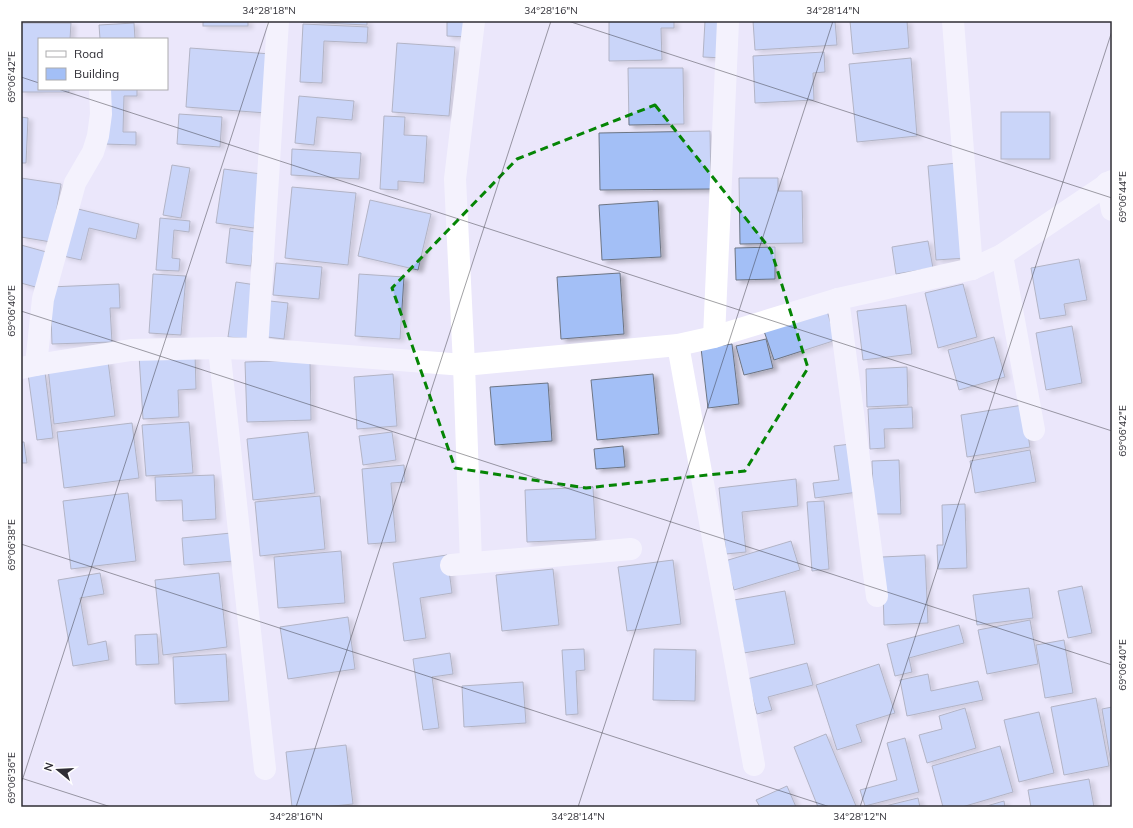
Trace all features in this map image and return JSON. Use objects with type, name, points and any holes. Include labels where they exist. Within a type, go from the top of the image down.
[{"type":"street","points":[[257,349],[278,21]]},
{"type":"street","points":[[474,21],[454,179],[464,365],[461,564],[632,548]]},
{"type":"street","points":[[714,337],[728,21]]},
{"type":"street","points":[[953,21],[972,269]]},
{"type":"street","points":[[100,90],[102,114],[98,136],[93,152],[75,183],[43,299],[29,367],[131,350],[219,348],[257,349],[464,365],[678,345],[714,337],[838,299],[972,269],[1002,255],[1110,182],[1112,210]]},
{"type":"street","points":[[1002,255],[1034,430]]},
{"type":"street","points":[[838,299],[877,596]]},
{"type":"street","points":[[678,345],[754,765]]},
{"type":"street","points":[[219,348],[265,769]]},
{"type":"highlighted area","points":[[655,105],[771,250],[808,368],[745,471],[586,488],[455,468],[392,288],[517,159]]},
{"type":"building","points":[[203,21],[248,21],[248,26],[203,26]]},
{"type":"building","points":[[367,21],[367,25],[301,22]]},
{"type":"building","points":[[447,21],[469,21],[468,37],[447,36]]},
{"type":"building","points":[[609,21],[674,21],[674,28],[661,28],[662,60],[609,61]]},
{"type":"building","points":[[705,21],[726,21],[723,58],[703,57]]},
{"type":"building","points":[[753,21],[835,21],[837,45],[755,50]]},
{"type":"building","points":[[850,21],[907,21],[909,48],[853,54]]},
{"type":"building","points":[[21,23],[71,23],[70,38],[38,38],[38,90],[69,90],[69,92],[21,92]]},
{"type":"building","points":[[134,23],[135,38],[100,38],[99,25]]},
{"type":"building","points":[[303,24],[368,27],[367,43],[324,41],[322,83],[300,82]]},
{"type":"building","points":[[397,43],[455,47],[449,116],[392,112]]},
{"type":"building","points":[[190,48],[271,54],[266,113],[186,107]]},
{"type":"building","points":[[824,52],[825,72],[813,73],[814,100],[755,103],[753,56]]},
{"type":"building","points":[[911,58],[917,136],[857,142],[849,64]]},
{"type":"building","points":[[628,68],[683,68],[684,124],[629,125]]},
{"type":"building","points":[[105,90],[137,90],[137,96],[124,96],[123,132],[136,132],[136,145],[104,144]]},
{"type":"building","points":[[299,96],[354,101],[352,120],[317,117],[314,145],[295,143]]},
{"type":"building","points":[[1001,112],[1050,112],[1050,159],[1001,159]]},
{"type":"building","points":[[179,114],[222,117],[220,147],[177,144]]},
{"type":"building","points":[[384,116],[405,117],[404,135],[427,136],[424,183],[398,181],[398,190],[380,189]]},
{"type":"building","points":[[21,117],[28,118],[26,163],[21,163]]},
{"type":"building","points":[[710,131],[711,189],[600,190],[599,133]]},
{"type":"building","points":[[292,149],[361,153],[359,179],[291,175]]},
{"type":"building","points":[[957,163],[966,258],[936,260],[928,166]]},
{"type":"building","points":[[172,165],[190,168],[181,218],[163,215]]},
{"type":"building","points":[[224,169],[261,174],[254,228],[216,223]]},
{"type":"building","points":[[21,178],[61,184],[51,242],[21,237]]},
{"type":"building","points":[[739,178],[778,178],[778,191],[802,191],[803,243],[740,244]]},
{"type":"building","points":[[292,187],[356,193],[348,265],[285,258]]},
{"type":"building","points":[[370,200],[431,214],[418,270],[358,256]]},
{"type":"building","points":[[658,201],[661,257],[602,260],[599,205]]},
{"type":"building","points":[[74,208],[139,224],[136,239],[89,228],[81,260],[63,256]]},
{"type":"building","points":[[160,218],[190,221],[189,232],[174,230],[172,258],[180,259],[179,271],[156,270]]},
{"type":"building","points":[[230,228],[255,232],[251,266],[226,263]]},
{"type":"building","points":[[928,241],[933,268],[896,274],[892,247]]},
{"type":"building","points":[[21,245],[50,253],[39,288],[21,283]]},
{"type":"building","points":[[775,247],[775,279],[736,280],[735,248]]},
{"type":"building","points":[[1079,259],[1087,300],[1064,304],[1066,315],[1040,319],[1031,268]]},
{"type":"building","points":[[276,263],[322,267],[319,299],[273,295]]},
{"type":"building","points":[[620,273],[624,334],[561,339],[557,277]]},
{"type":"building","points":[[153,274],[186,276],[181,335],[149,333]]},
{"type":"building","points":[[359,274],[404,277],[400,339],[355,336]]},
{"type":"building","points":[[236,282],[256,285],[248,339],[228,337]]},
{"type":"building","points":[[119,284],[120,308],[110,308],[112,342],[52,344],[50,287]]},
{"type":"building","points":[[963,284],[977,337],[938,348],[925,293]]},
{"type":"building","points":[[270,301],[288,303],[284,339],[267,337]]},
{"type":"building","points":[[906,305],[912,354],[863,360],[857,311]]},
{"type":"building","points":[[827,311],[836,340],[774,360],[764,331]]},
{"type":"building","points":[[1072,326],[1082,383],[1046,390],[1036,333]]},
{"type":"building","points":[[994,337],[1005,377],[959,390],[948,350]]},
{"type":"building","points":[[766,339],[773,368],[744,375],[736,346]]},
{"type":"building","points":[[732,344],[739,404],[708,408],[701,348]]},
{"type":"building","points":[[195,352],[196,389],[178,390],[179,417],[143,419],[139,355]]},
{"type":"building","points":[[310,360],[311,420],[247,422],[245,362]]},
{"type":"building","points":[[108,361],[115,416],[54,424],[48,368]]},
{"type":"building","points":[[907,367],[908,405],[867,407],[866,369]]},
{"type":"building","points":[[45,372],[53,438],[37,440],[28,374]]},
{"type":"building","points":[[393,374],[397,426],[357,429],[354,377]]},
{"type":"building","points":[[653,374],[659,434],[597,440],[591,380]]},
{"type":"building","points":[[548,383],[552,441],[495,445],[490,387]]},
{"type":"building","points":[[1023,405],[1030,447],[967,457],[961,415]]},
{"type":"building","points":[[912,407],[913,428],[884,429],[885,448],[870,449],[868,409]]},
{"type":"building","points":[[189,422],[193,473],[146,476],[142,425]]},
{"type":"building","points":[[132,423],[139,478],[64,488],[57,432]]},
{"type":"building","points":[[308,432],[315,493],[253,500],[247,439]]},
{"type":"building","points":[[392,432],[396,460],[363,465],[359,436]]},
{"type":"building","points":[[21,442],[24,442],[27,463],[21,463]]},
{"type":"building","points":[[851,444],[858,492],[815,498],[813,483],[839,480],[834,446]]},
{"type":"building","points":[[623,446],[625,467],[596,469],[594,449]]},
{"type":"building","points":[[1030,450],[1036,482],[975,493],[970,461]]},
{"type":"building","points":[[899,460],[901,514],[874,514],[872,461]]},
{"type":"building","points":[[404,465],[405,482],[391,483],[396,542],[368,544],[362,469]]},
{"type":"building","points":[[214,475],[216,519],[183,521],[182,500],[156,501],[155,477]]},
{"type":"building","points":[[796,479],[798,506],[742,512],[746,552],[726,554],[719,488]]},
{"type":"building","points":[[593,487],[596,539],[527,542],[525,490]]},
{"type":"building","points":[[128,493],[136,561],[71,569],[63,501]]},
{"type":"building","points":[[320,496],[325,549],[260,556],[255,502]]},
{"type":"building","points":[[824,501],[829,569],[812,571],[807,502]]},
{"type":"building","points":[[965,504],[967,568],[938,569],[937,545],[943,545],[942,505]]},
{"type":"building","points":[[231,533],[234,561],[184,565],[182,538]]},
{"type":"building","points":[[791,541],[800,570],[734,590],[725,561]]},
{"type":"building","points":[[341,551],[345,603],[278,608],[274,557]]},
{"type":"building","points":[[447,555],[452,593],[420,598],[426,638],[404,641],[393,563]]},
{"type":"building","points":[[925,555],[928,623],[884,625],[882,557]]},
{"type":"building","points":[[673,560],[681,624],[627,631],[618,567]]},
{"type":"building","points":[[553,569],[559,625],[502,631],[496,575]]},
{"type":"building","points":[[100,573],[104,594],[80,598],[88,645],[106,641],[109,660],[73,666],[58,580]]},
{"type":"building","points":[[219,573],[227,647],[163,655],[155,580]]},
{"type":"building","points":[[1082,586],[1092,633],[1068,638],[1058,591]]},
{"type":"building","points":[[1029,588],[1033,618],[977,625],[973,595]]},
{"type":"building","points":[[785,591],[795,644],[744,653],[734,600]]},
{"type":"building","points":[[348,617],[355,669],[288,679],[280,627]]},
{"type":"building","points":[[1030,620],[1038,664],[987,674],[978,630]]},
{"type":"building","points":[[959,625],[964,643],[909,658],[912,672],[895,676],[887,644]]},
{"type":"building","points":[[157,634],[159,664],[136,665],[135,635]]},
{"type":"building","points":[[1064,640],[1073,693],[1045,698],[1036,645]]},
{"type":"building","points":[[584,649],[585,670],[576,671],[578,714],[566,715],[562,650]]},
{"type":"building","points":[[654,649],[696,650],[695,701],[653,700]]},
{"type":"building","points":[[450,653],[453,674],[432,677],[439,728],[423,730],[413,659]]},
{"type":"building","points":[[226,654],[229,701],[175,704],[173,657]]},
{"type":"building","points":[[807,663],[813,685],[768,697],[772,710],[757,714],[747,679]]},
{"type":"building","points":[[879,664],[895,713],[856,725],[862,742],[837,750],[816,685]]},
{"type":"building","points":[[928,674],[931,691],[978,681],[983,700],[907,716],[900,680]]},
{"type":"building","points":[[523,682],[526,723],[464,727],[462,686]]},
{"type":"building","points":[[1096,698],[1109,766],[1064,775],[1051,707]]},
{"type":"building","points":[[1112,707],[1112,769],[1102,709]]},
{"type":"building","points":[[965,708],[976,748],[927,763],[919,735],[942,729],[939,716]]},
{"type":"building","points":[[1039,712],[1054,773],[1019,782],[1004,720]]},
{"type":"building","points":[[826,734],[856,806],[818,807],[794,747]]},
{"type":"building","points":[[905,738],[919,792],[865,806],[860,790],[897,780],[887,743]]},
{"type":"building","points":[[346,745],[353,804],[324,807],[292,807],[286,752]]},
{"type":"building","points":[[1000,746],[1013,792],[962,807],[943,807],[932,766]]},
{"type":"building","points":[[1089,779],[1094,807],[1031,807],[1028,790]]},
{"type":"building","points":[[787,786],[796,807],[760,807],[756,800]]},
{"type":"building","points":[[918,798],[920,807],[881,807]]},
{"type":"building","points":[[1004,801],[1005,807],[983,807]]}]
